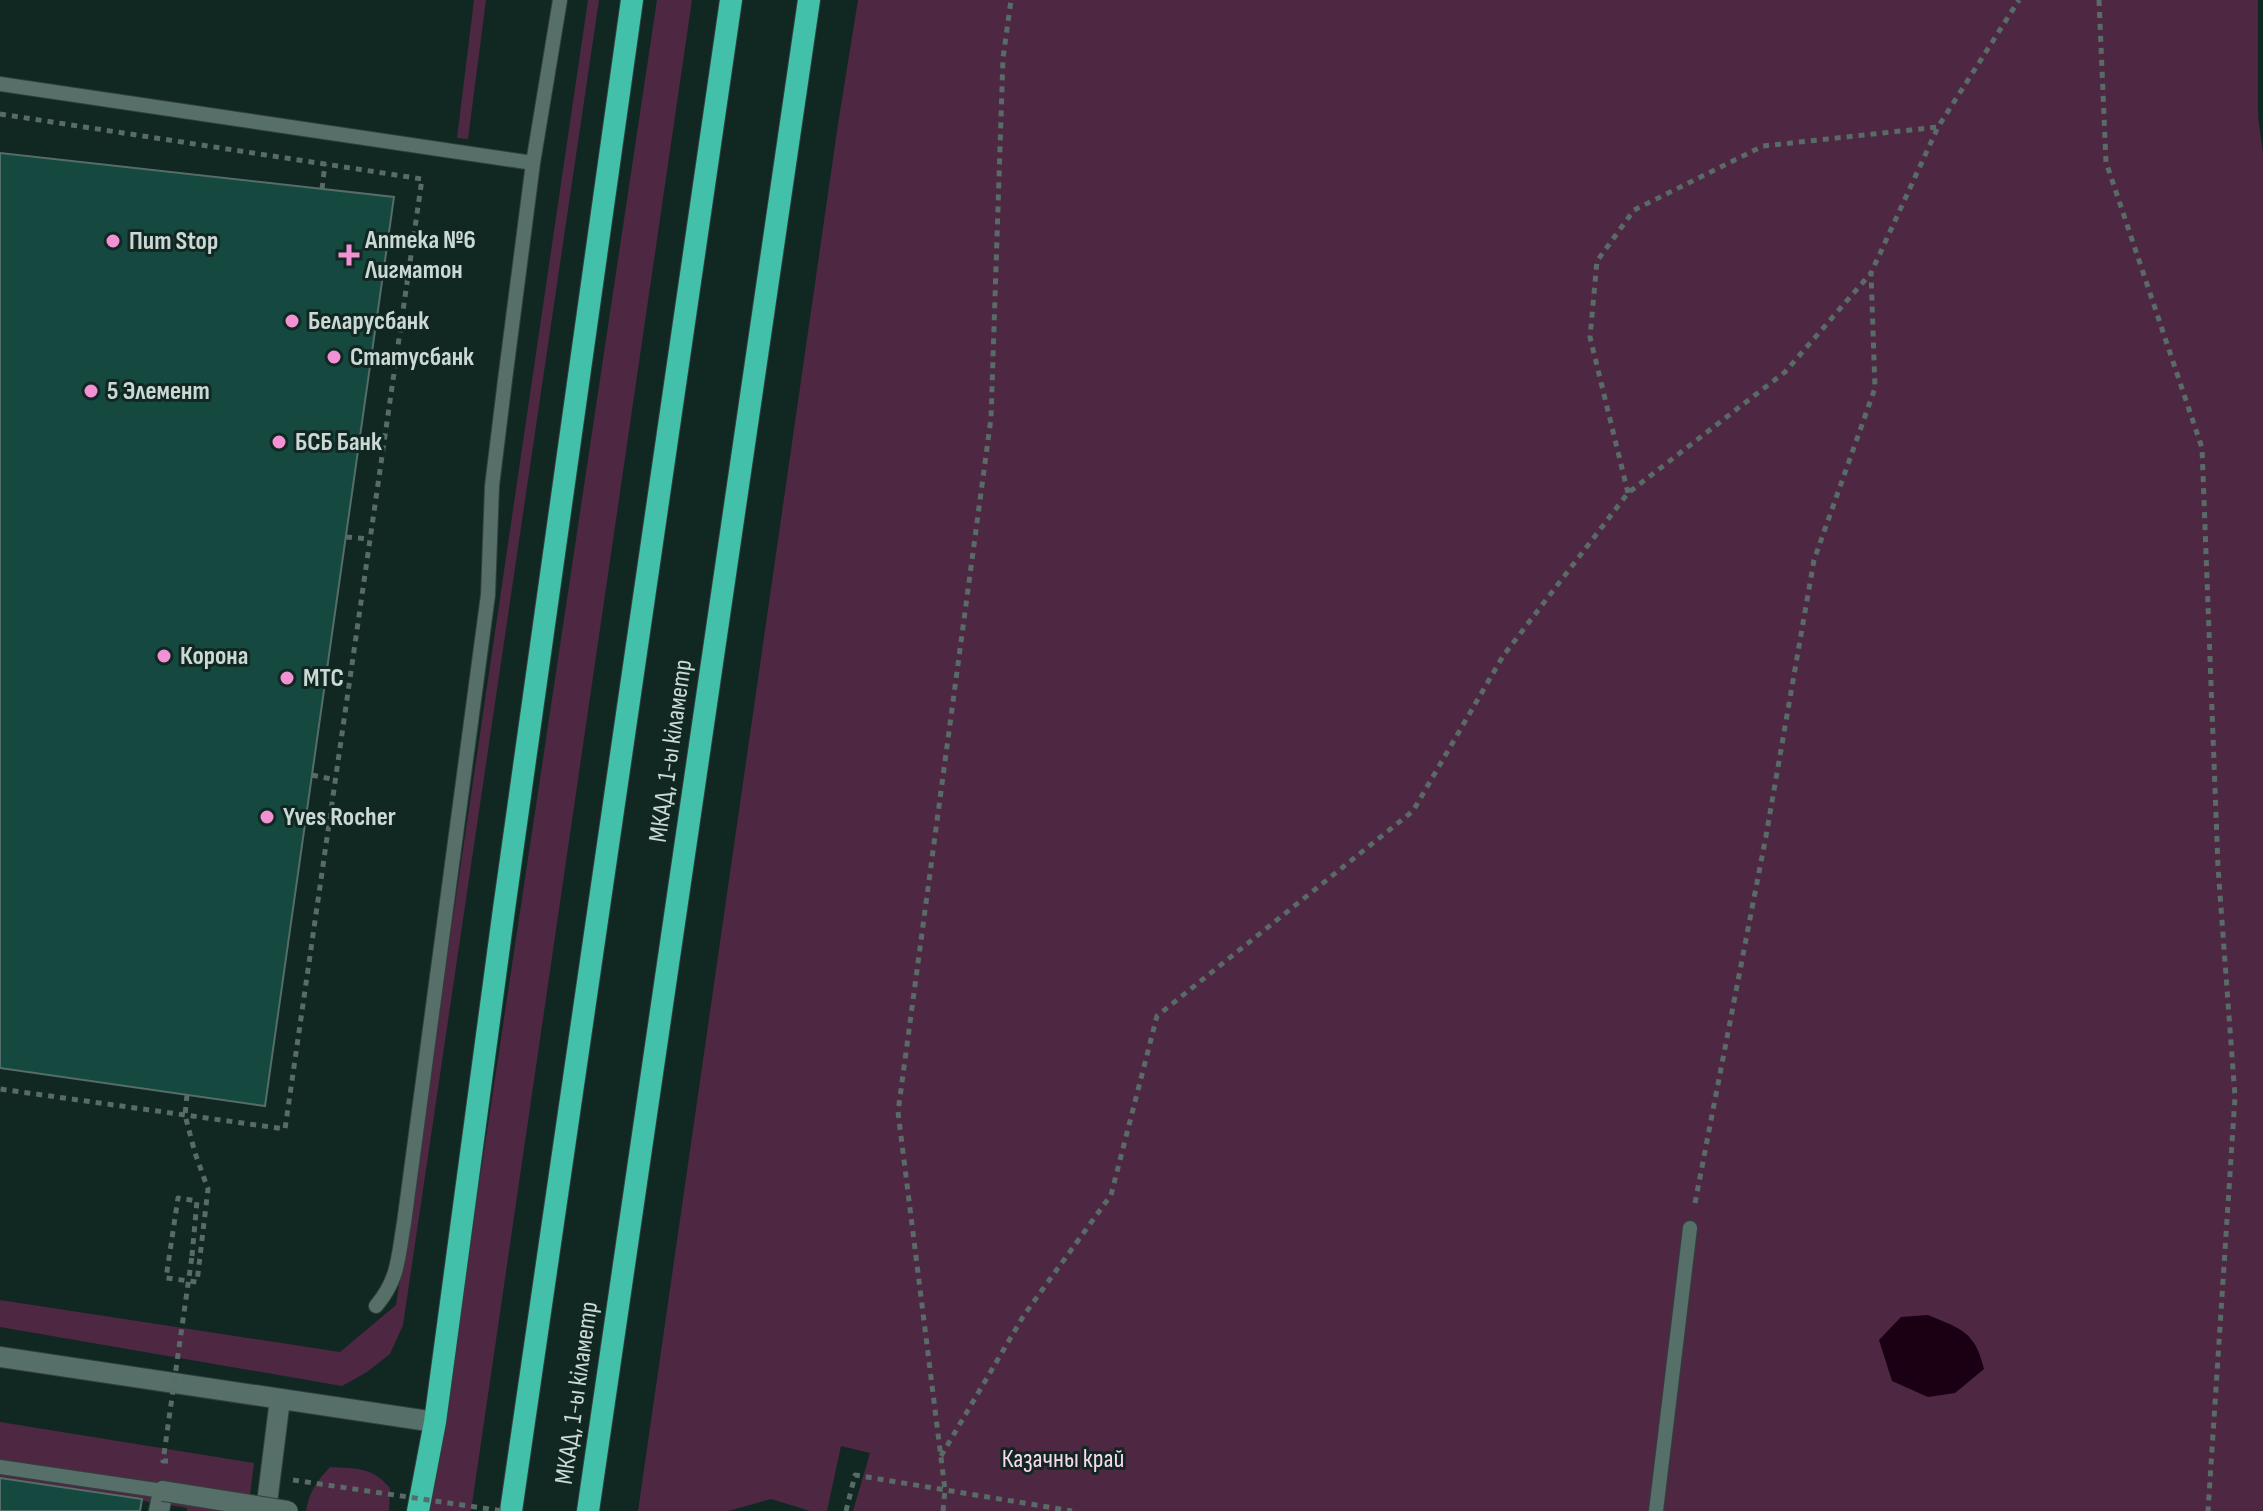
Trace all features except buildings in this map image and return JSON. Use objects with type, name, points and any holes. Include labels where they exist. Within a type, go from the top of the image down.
[{"type":"highway","points":[[418,1511],[435,1422],[632,0]]},
{"type":"highway","name":"МКАД, 1-ы кіламетр","points":[[511,1511],[731,0]]},
{"type":"highway","name":"МКАД, 1-ы кіламетр","points":[[588,1511],[809,0]]},
{"type":"street","points":[[0,1357],[435,1422]]},
{"type":"street","points":[[266,1511],[280,1399]]},
{"type":"street","points":[[161,1501],[288,1511]]},
{"type":"lane","points":[[376,1306],[395,1276],[404,1223],[488,595],[492,486],[533,163],[560,0]]},
{"type":"lane","points":[[0,84],[533,163]]},
{"type":"lane","points":[[1656,1511],[1690,1228]]},
{"type":"lane","points":[[0,1467],[161,1501]]},
{"type":"path","points":[[943,1511],[945,1490],[898,1112],[991,418],[1003,58],[1011,0]]},
{"type":"path","points":[[941,1456],[1024,1315],[1111,1195],[1157,1016],[1413,811],[1503,656],[1628,493],[1785,372],[1871,273],[1938,127],[2019,0]]},
{"type":"path","points":[[2099,0],[2106,162],[2202,448],[2218,867],[2235,1097],[2208,1511]]},
{"type":"path","points":[[0,114],[422,179],[285,1129],[0,1089]]},
{"type":"path","points":[[1628,493],[1590,337],[1597,261],[1634,210],[1763,146],[1938,127]]},
{"type":"path","points":[[322,189],[325,164]]},
{"type":"path","points":[[1690,1228],[1766,836],[1814,560],[1875,388],[1871,273]]},
{"type":"path","points":[[346,537],[370,539]]},
{"type":"path","points":[[312,775],[336,780]]},
{"type":"path","points":[[179,1463],[163,1461],[192,1256],[197,1201],[178,1198],[166,1278],[197,1282],[208,1189],[185,1115],[187,1095]]},
{"type":"path","points":[[846,1511],[855,1475],[1072,1511]]},
{"type":"path","points":[[287,1479],[503,1511]]},
{"type":"green space","points":[[474,0],[486,0],[468,139],[457,138]]},
{"type":"green space","points":[[588,0],[599,0],[403,1325],[390,1354],[342,1386],[0,1327],[0,1300],[340,1352],[396,1305]]},
{"type":"green space","points":[[657,0],[692,0],[471,1511],[430,1511]]},
{"type":"green space","name":"Казачны край","points":[[858,0],[2258,0],[2258,117],[2263,153],[2263,1511],[853,1511],[870,1453],[841,1446],[827,1511],[810,1511],[771,1499],[728,1511],[638,1511]]},
{"type":"green space","points":[[0,1422],[254,1463],[248,1511],[187,1511],[187,1508],[0,1478]]},
{"type":"green space","points":[[330,1467],[363,1470],[383,1481],[390,1488],[389,1511],[306,1511],[314,1487]]},
{"type":"shaded area","points":[[1928,1315],[1965,1333],[1980,1356],[1984,1369],[1955,1393],[1928,1397],[1892,1381],[1879,1340],[1901,1317]]},
{"type":"place","name":"Пит Stop","points":[[113,241]]},
{"type":"place","name":"Аптека №6 Лигматон","points":[[349,255]]},
{"type":"place","name":"Беларусбанк","points":[[292,321]]},
{"type":"place","name":"Статусбанк","points":[[334,357]]},
{"type":"place","name":"5 Элемент","points":[[91,391]]},
{"type":"place","name":"БСБ Банк","points":[[279,442]]},
{"type":"place","name":"Корона","points":[[164,656]]},
{"type":"place","name":"МТС","points":[[287,678]]},
{"type":"place","name":"Yves Rocher","points":[[267,817]]}]
